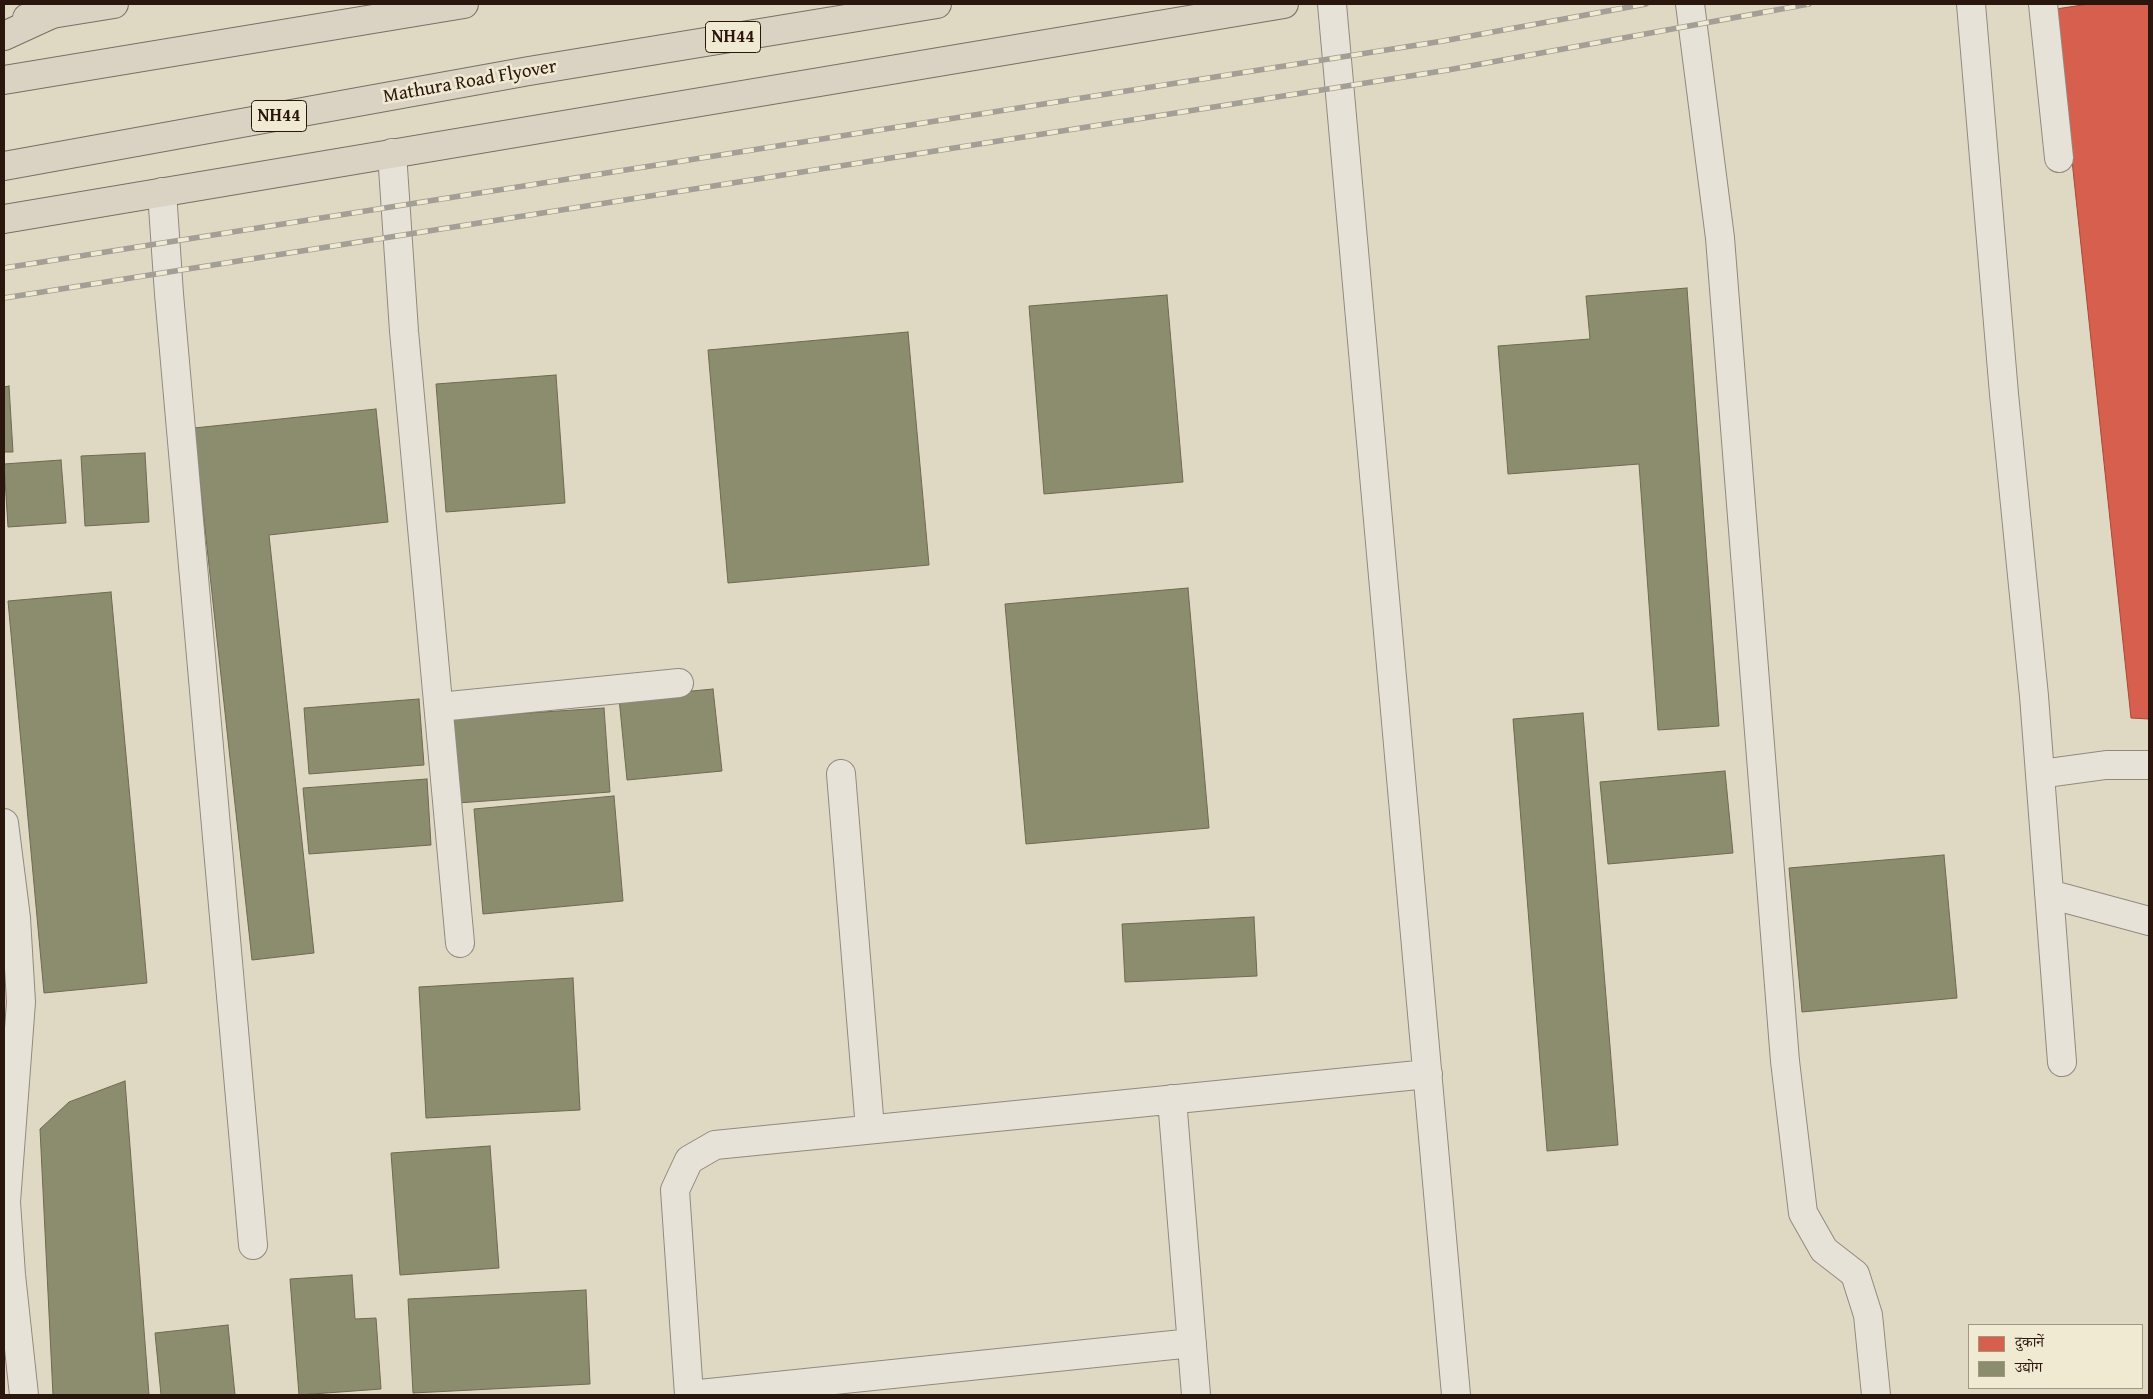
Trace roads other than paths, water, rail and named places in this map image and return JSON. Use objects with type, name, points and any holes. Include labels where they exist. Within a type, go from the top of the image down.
[{"type":"main road","points":[[4,22],[114,4]]},
{"type":"main road","points":[[4,80],[464,4]]},
{"type":"main road","name":"Mathura Road Flyover","points":[[17,164],[529,71],[937,4]]},
{"type":"main road","points":[[4,219],[1284,4]]},
{"type":"main road","points":[[4,36],[52,14]]},
{"type":"lane","points":[[1332,4],[1456,1395]]},
{"type":"lane","points":[[1690,4],[1720,238],[1785,1061],[1803,1214],[1824,1250],[1854,1274],[1868,1315],[1876,1395]]},
{"type":"lane","points":[[1971,4],[2003,384],[2040,774],[2062,1062]]},
{"type":"lane","points":[[2043,4],[2060,158]]},
{"type":"lane","points":[[392,153],[404,331],[460,943]]},
{"type":"lane","points":[[162,192],[169,294],[253,1246]]},
{"type":"lane","points":[[438,707],[679,683]]},
{"type":"lane","points":[[2040,774],[2106,765],[2149,765]]},
{"type":"lane","points":[[841,774],[870,1129]]},
{"type":"lane","points":[[4,823],[16,918],[21,1002],[6,1202],[11,1275],[24,1395]]},
{"type":"lane","points":[[2049,894],[2149,921]]},
{"type":"lane","points":[[1192,1343],[690,1395],[676,1190],[689,1160],[715,1145],[1428,1074]]},
{"type":"lane","points":[[1172,1098],[1196,1395]]},
{"type":"railway","points":[[4,268],[1443,41],[1646,4]]},
{"type":"railway","points":[[4,298],[1448,70],[1809,4]]}]
